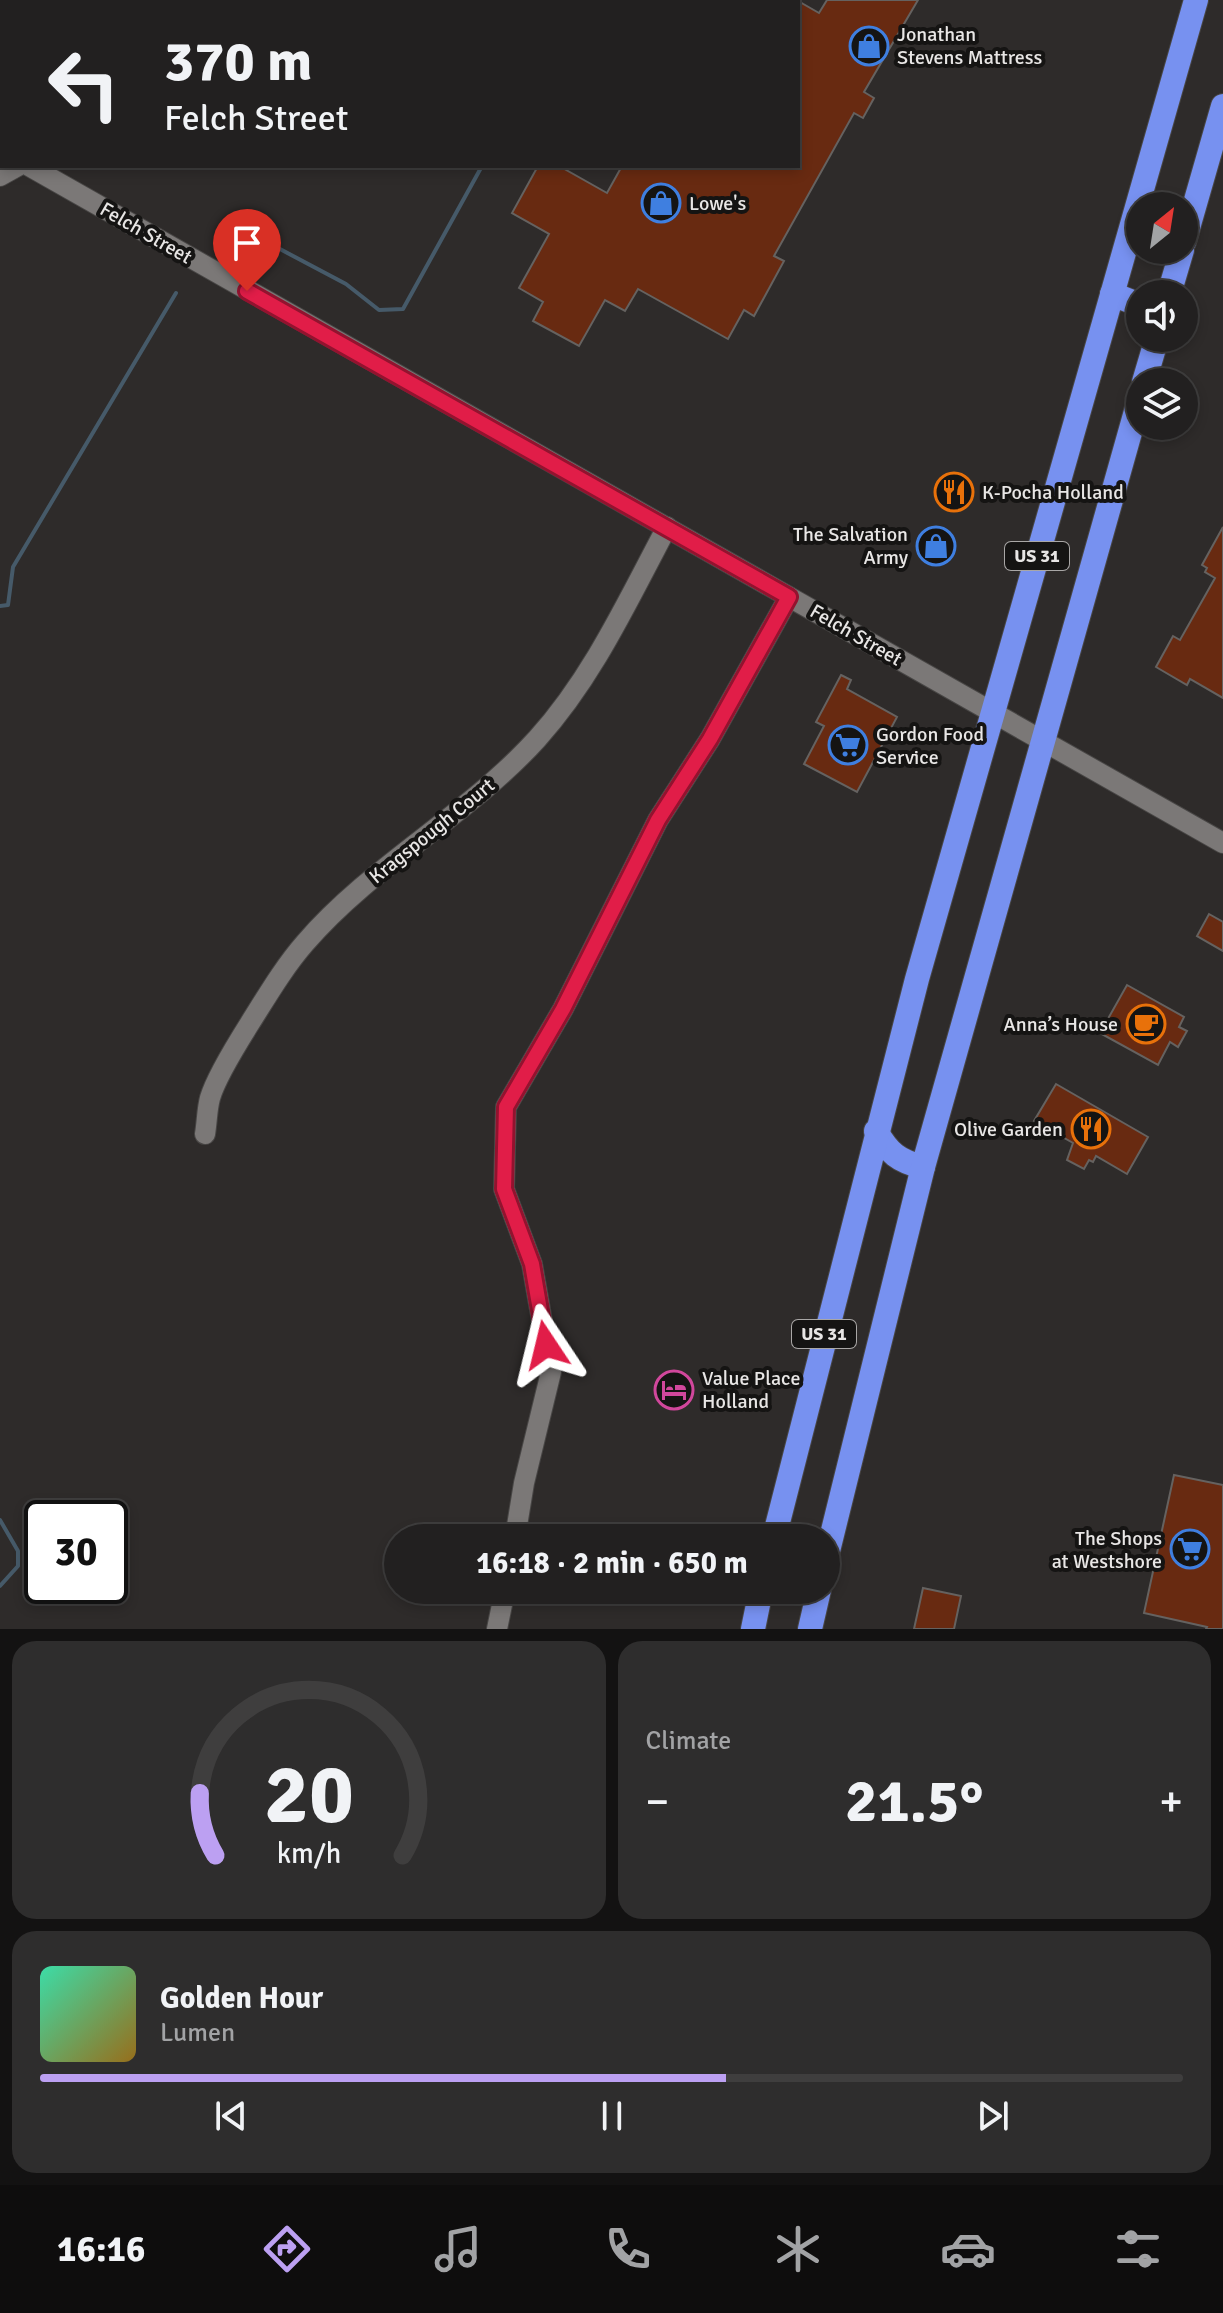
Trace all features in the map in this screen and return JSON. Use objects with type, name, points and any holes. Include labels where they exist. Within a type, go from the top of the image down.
[{"type":"highway","name":"US 31","points":[[778,1524],[876,1131],[992,712],[1196,0]]},
{"type":"highway","points":[[1198,193],[1223,106]]},
{"type":"highway","points":[[1112,294],[1126,300]]},
{"type":"highway","name":"US 31","points":[[835,1524],[923,1167],[1128,440]]},
{"type":"highway","points":[[876,1131],[887,1150],[896,1158],[923,1167]]},
{"type":"highway","points":[[753,1629],[758,1604]]},
{"type":"highway","points":[[810,1629],[816,1604]]},
{"type":"street","name":"Felch Street","points":[[33,168],[1223,843]]},
{"type":"street","name":"Kragspough Court","points":[[205,1134],[210,1096],[240,1039],[305,943],[374,878],[512,765],[538,737],[567,702],[602,649],[667,527]]},
{"type":"street","points":[[517,1524],[551,1372],[532,1264],[504,1189],[506,1107],[563,1009],[658,820],[710,739],[789,597]]},
{"type":"street","points":[[497,1629],[502,1604]]},
{"type":"building","name":"Lowe's","points":[[827,0],[918,0],[864,92],[874,98],[863,118],[854,113],[774,256],[784,261],[754,316],[744,310],[728,339],[638,289],[625,311],[605,300],[579,346],[533,321],[543,302],[519,288],[549,234],[512,213],[537,168],[563,168],[607,193],[621,168],[800,168],[800,2],[819,13]]},
{"type":"building","points":[[1223,527],[1223,698],[1190,679],[1187,685],[1156,667],[1173,636],[1180,640],[1215,578],[1205,572],[1207,568],[1202,565]]},
{"type":"building","name":"Gordon Food Service","points":[[841,675],[851,680],[847,689],[897,717],[857,792],[804,764],[824,726],[816,722]]},
{"type":"building","points":[[1209,914],[1223,922],[1223,951],[1197,936]]},
{"type":"building","points":[[1127,985],[1184,1017],[1179,1027],[1187,1031],[1178,1047],[1170,1042],[1158,1065],[1100,1033]]},
{"type":"building","name":"Olive Garden","points":[[1056,1084],[1148,1137],[1127,1174],[1096,1156],[1093,1162],[1089,1160],[1084,1169],[1067,1160],[1073,1143],[1034,1121]]},
{"type":"building","name":"The Shops at Westshore","points":[[1174,1475],[1223,1485],[1223,1629],[1206,1629],[1144,1613]]},
{"type":"building","points":[[923,1588],[961,1596],[954,1629],[914,1629]]},
{"type":"waterway","points":[[216,240],[244,230],[346,284],[379,310],[403,309],[481,168]]},
{"type":"waterway","points":[[0,606],[8,605],[13,567],[176,293]]},
{"type":"waterway","points":[[0,1520],[18,1551],[18,1566],[0,1586]]},
{"type":"place","name":"Jonathan Stevens Mattress","points":[[869,46]]},
{"type":"place","name":"Lowe's","points":[[661,203]]},
{"type":"place","name":"K-Pocha Holland","points":[[954,492]]},
{"type":"place","name":"The Salvation Army","points":[[936,546]]},
{"type":"place","name":"Gordon Food Service","points":[[848,745]]},
{"type":"place","name":"Anna’s House","points":[[1146,1024]]},
{"type":"place","name":"Olive Garden","points":[[1091,1129]]},
{"type":"place","name":"Value Place Holland","points":[[674,1390]]},
{"type":"place","name":"The Shops at Westshore","points":[[1190,1549]]},
{"type":"route","points":[[247,291],[789,597],[710,739],[658,820],[563,1009],[506,1107],[504,1189],[532,1264],[546,1345]]}]
